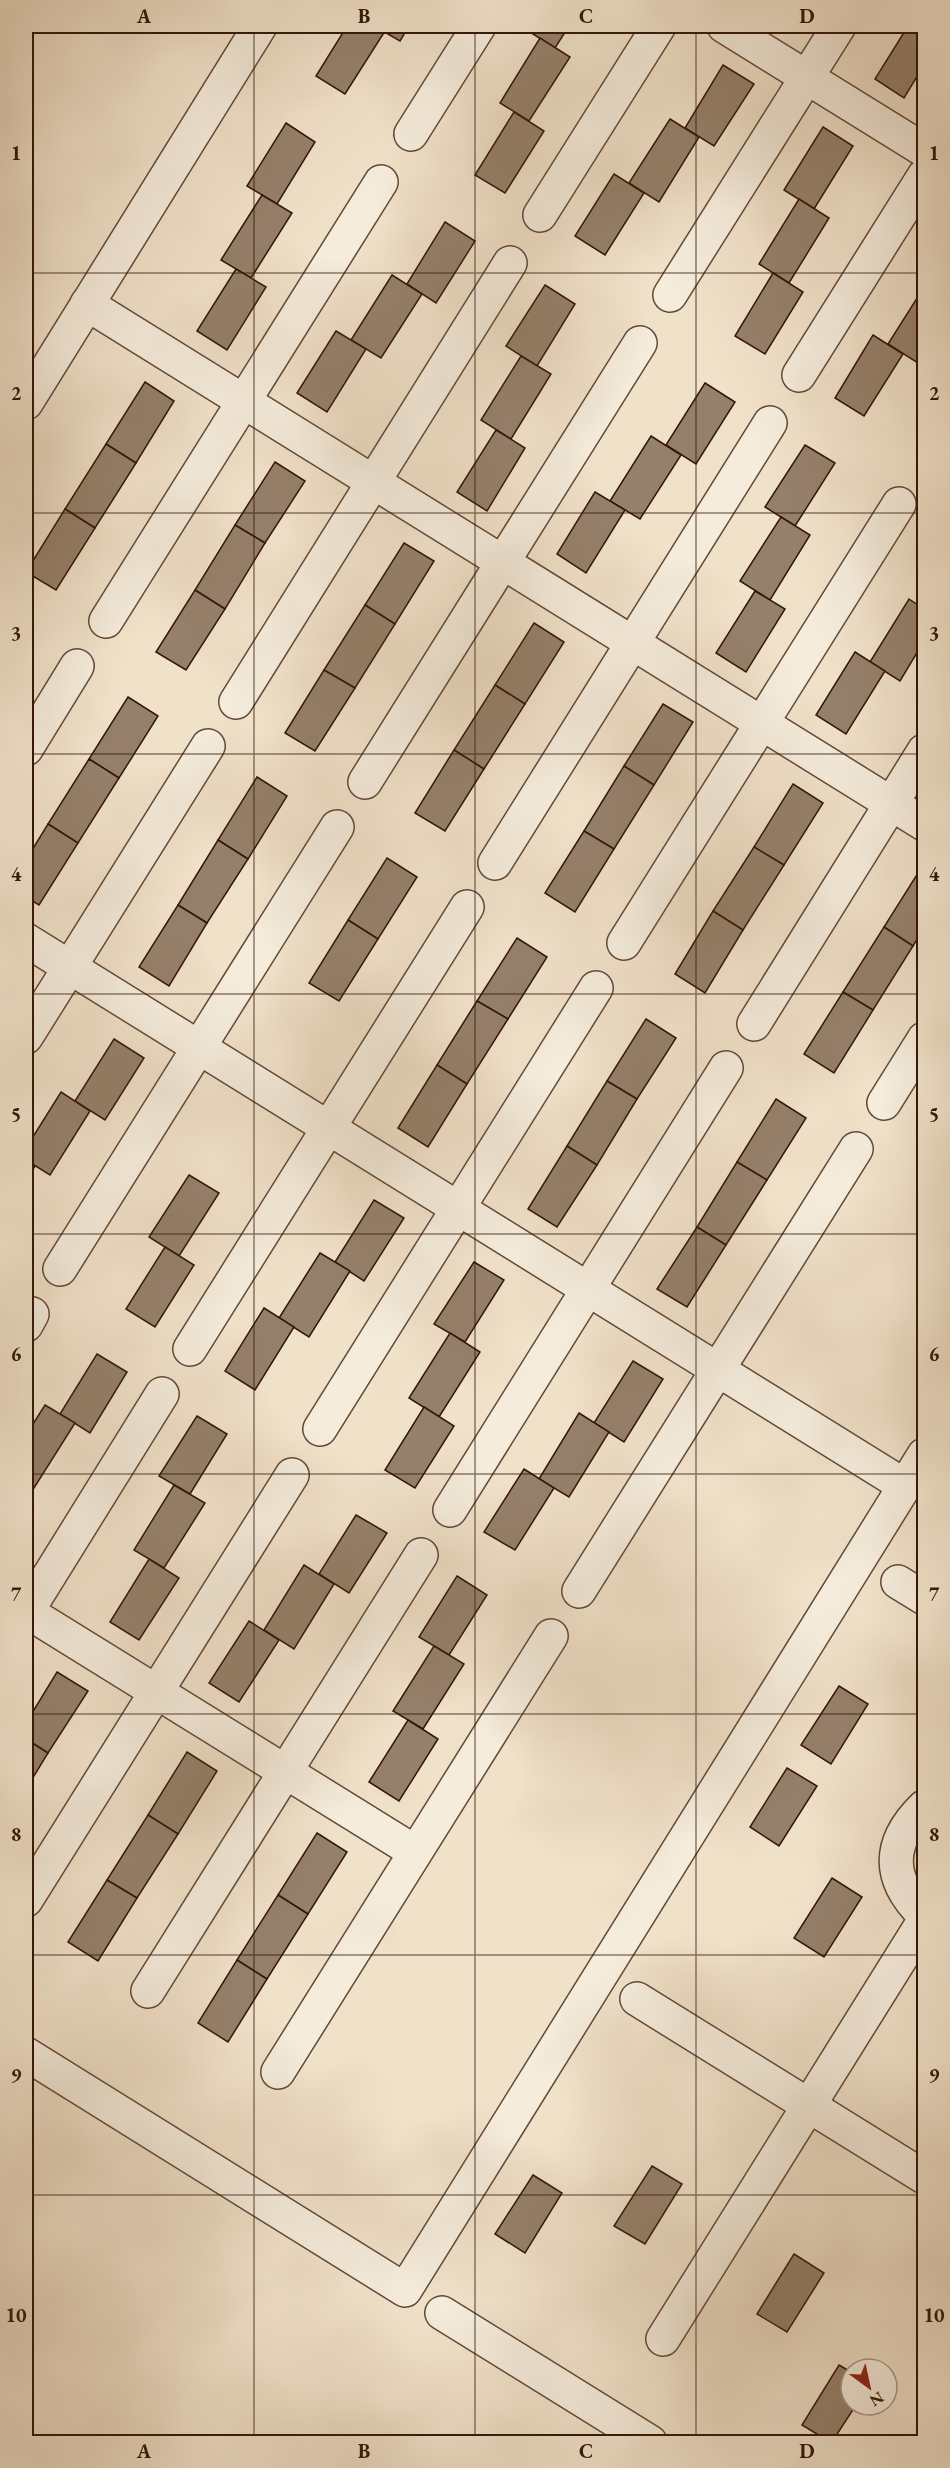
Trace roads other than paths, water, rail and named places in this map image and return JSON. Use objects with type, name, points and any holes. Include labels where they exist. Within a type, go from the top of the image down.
[{"type":"lane","points":[[26,403],[260,26]]},
{"type":"lane","points":[[411,134],[478,26]]},
{"type":"lane","points":[[540,215],[659,26]]},
{"type":"lane","points":[[724,26],[924,150]]},
{"type":"lane","points":[[670,295],[838,26]]},
{"type":"lane","points":[[800,375],[924,176]]},
{"type":"lane","points":[[106,621],[381,182]]},
{"type":"lane","points":[[236,702],[510,263]]},
{"type":"lane","points":[[87,304],[924,824]]},
{"type":"lane","points":[[365,782],[640,343]]},
{"type":"lane","points":[[495,863],[770,423]]},
{"type":"lane","points":[[624,943],[899,504]]},
{"type":"lane","points":[[26,749],[77,666]]},
{"type":"lane","points":[[26,1037],[208,747]]},
{"type":"lane","points":[[754,1024],[924,751]]},
{"type":"lane","points":[[60,1269],[337,827]]},
{"type":"lane","points":[[190,1349],[467,908]]},
{"type":"lane","points":[[26,940],[905,1486]]},
{"type":"lane","points":[[320,1429],[596,988]]},
{"type":"lane","points":[[884,1103],[924,1039]]},
{"type":"lane","points":[[450,1510],[726,1068]]},
{"type":"lane","points":[[579,1591],[856,1149]]},
{"type":"lane","points":[[162,1394],[26,1612],[415,1852]]},
{"type":"lane","points":[[26,2054],[405,2290],[924,1455]]},
{"type":"lane","points":[[26,1900],[292,1475]]},
{"type":"lane","points":[[148,1991],[421,1555]]},
{"type":"lane","points":[[278,2072],[551,1636]]},
{"type":"lane","points":[[924,1807],[906,1826],[897,1850],[897,1876],[908,1899],[924,1915]]},
{"type":"lane","points":[[663,2339],[924,1921]]},
{"type":"lane","points":[[637,1999],[924,2177]]},
{"type":"lane","points":[[442,2313],[650,2442]]}]
